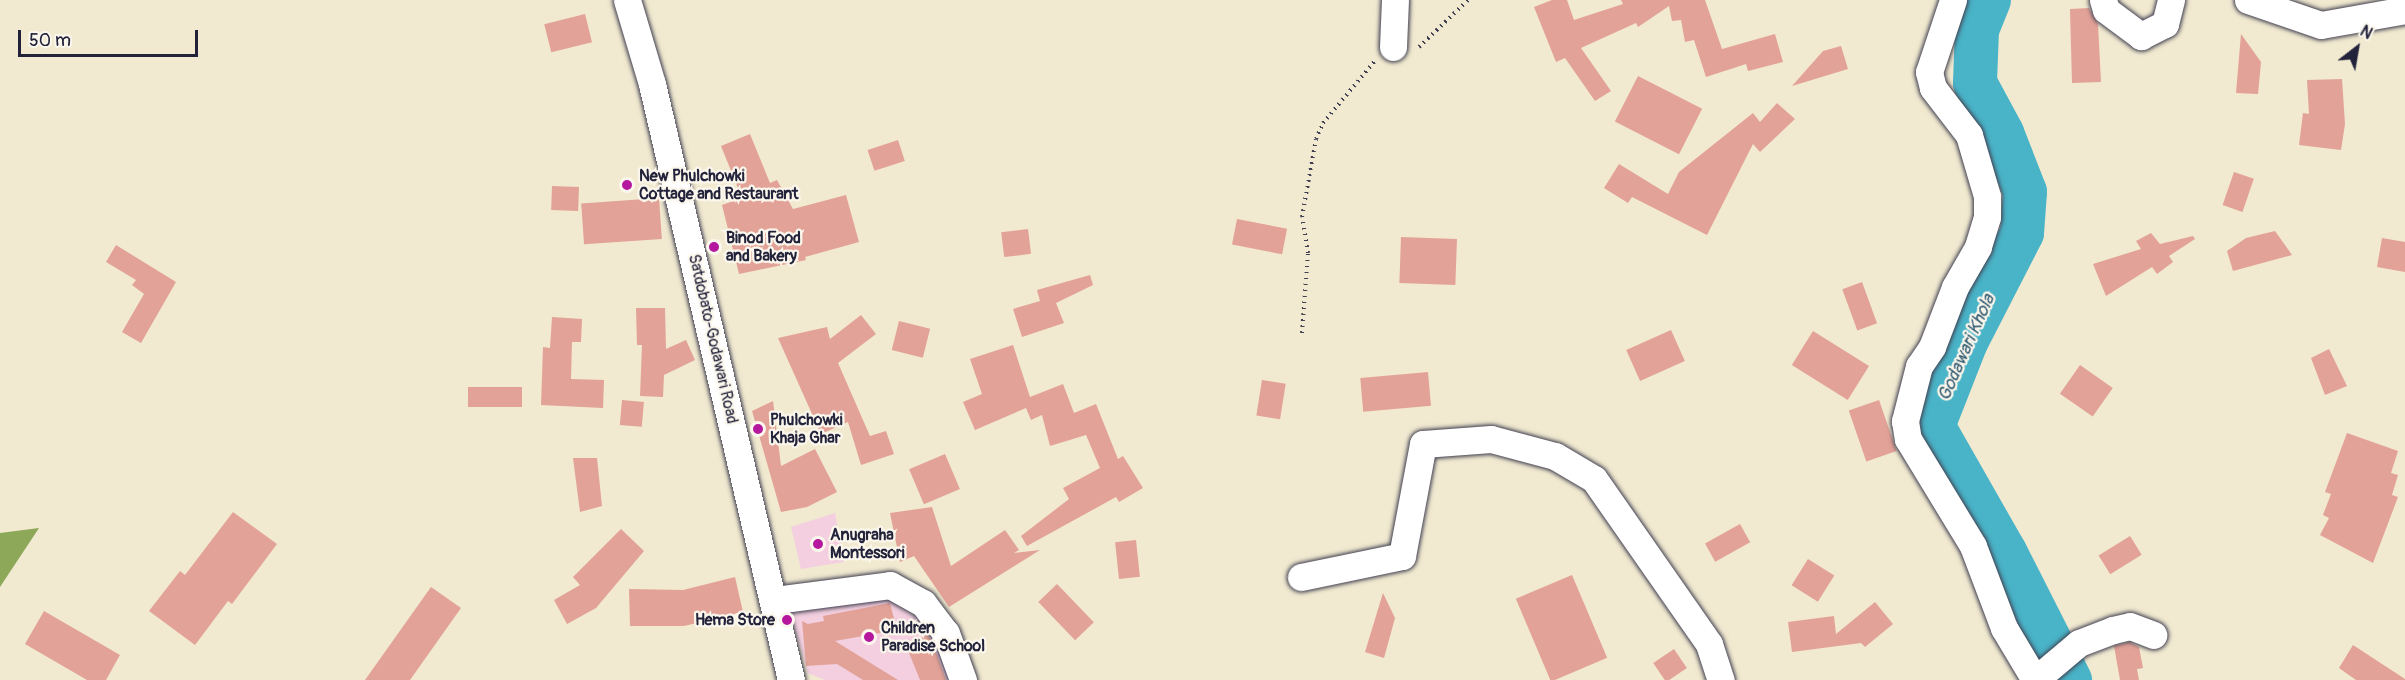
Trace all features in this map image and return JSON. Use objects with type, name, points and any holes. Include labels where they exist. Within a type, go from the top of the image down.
[{"type":"street","name":"Satdobato-Godawari Road","points":[[627,0],[652,84],[775,600],[791,680]]},
{"type":"street","points":[[1393,47],[1395,0]]},
{"type":"street","points":[[1953,0],[1929,72],[1933,88],[1969,135],[1987,196],[1987,217],[1978,247],[1955,287],[1932,347],[1920,366],[1905,422],[1908,439],[1973,546],[2004,628],[2035,680],[2079,643],[2130,626],[2153,635]]},
{"type":"street","points":[[2103,0],[2106,10],[2141,36],[2165,24],[2171,0]]},
{"type":"street","points":[[2248,0],[2321,25],[2405,10]]},
{"type":"street","points":[[1301,577],[1402,556],[1423,444],[1491,439],[1555,456],[1594,479],[1709,644],[1721,680]]},
{"type":"street","points":[[775,600],[890,585],[923,603],[946,633],[963,680]]},
{"type":"path","points":[[1302,333],[1308,253],[1302,217],[1316,139],[1323,123],[1378,56],[1393,47],[1410,56],[1468,0]]},
{"type":"shaded area","name":"Anugraha Montessori","points":[[835,513],[844,562],[801,569],[791,527]]},
{"type":"shaded area","name":"Children Paradise School","points":[[877,591],[937,631],[956,680],[825,680],[808,673],[789,607]]},
{"type":"green space","points":[[39,528],[0,587],[0,533]]},
{"type":"building","points":[[1552,0],[1567,0],[1574,20],[1623,4],[1621,0],[1705,0],[1722,49],[1775,34],[1783,62],[1748,71],[1746,64],[1706,77],[1694,40],[1685,42],[1681,20],[1672,21],[1669,6],[1638,27],[1636,23],[1581,48],[1611,91],[1595,101],[1565,58],[1556,62],[1534,7]]},
{"type":"building","points":[[2089,8],[2098,24],[2101,82],[2072,83],[2070,9]]},
{"type":"building","points":[[585,14],[592,42],[551,52],[544,24]]},
{"type":"building","points":[[2241,34],[2261,62],[2258,94],[2236,93]]},
{"type":"building","points":[[1841,46],[1848,69],[1792,86],[1823,51]]},
{"type":"building","points":[[1638,76],[1702,109],[1679,154],[1615,121]]},
{"type":"building","points":[[2342,79],[2345,124],[2341,150],[2299,145],[2303,113],[2309,114],[2307,80]]},
{"type":"building","points":[[1777,103],[1795,119],[1760,152],[1753,144],[1707,235],[1632,197],[1628,203],[1604,188],[1619,164],[1668,194],[1679,172],[1753,113],[1760,122]]},
{"type":"building","points":[[750,134],[770,183],[777,180],[793,209],[846,195],[859,242],[805,257],[806,260],[739,274],[722,205],[742,198],[721,146]]},
{"type":"building","points":[[898,140],[905,161],[874,171],[868,150]]},
{"type":"building","points":[[2234,172],[2254,179],[2242,212],[2223,205]]},
{"type":"building","points":[[552,186],[579,187],[578,211],[551,210]]},
{"type":"building","points":[[659,198],[662,239],[584,244],[581,203]]},
{"type":"building","points":[[1237,219],[1287,229],[1282,254],[1232,245]]},
{"type":"building","points":[[1028,229],[1031,254],[1004,257],[1001,232]]},
{"type":"building","points":[[2275,231],[2292,255],[2233,271],[2227,251],[2246,238]]},
{"type":"building","points":[[2151,233],[2160,244],[2193,236],[2195,239],[2169,256],[2173,262],[2157,274],[2152,267],[2106,296],[2093,264],[2141,249],[2136,241]]},
{"type":"building","points":[[1401,237],[1457,239],[1455,285],[1399,283]]},
{"type":"building","points":[[2382,238],[2405,242],[2405,272],[2377,267]]},
{"type":"building","points":[[116,245],[176,282],[141,343],[122,332],[144,294],[132,285],[136,280],[106,262]]},
{"type":"building","points":[[1090,275],[1093,285],[1056,303],[1064,323],[1022,337],[1013,309],[1040,301],[1037,290]]},
{"type":"building","points":[[1862,282],[1877,323],[1857,331],[1842,289]]},
{"type":"building","points":[[636,308],[665,308],[666,349],[686,340],[695,360],[664,375],[663,397],[640,396],[642,345],[637,345]]},
{"type":"building","points":[[861,315],[876,334],[838,363],[870,436],[886,431],[894,454],[861,465],[848,422],[821,434],[778,338],[827,327],[830,339]]},
{"type":"building","points":[[552,317],[582,319],[581,342],[572,342],[571,379],[604,380],[603,408],[541,405],[543,347],[550,348]]},
{"type":"building","points":[[899,321],[930,329],[923,358],[892,350]]},
{"type":"building","points":[[1671,330],[1685,361],[1640,381],[1626,350]]},
{"type":"building","points":[[1813,331],[1869,366],[1848,400],[1792,365]]},
{"type":"building","points":[[1013,345],[1030,397],[1063,384],[1074,413],[1096,404],[1118,459],[1123,456],[1143,488],[1119,502],[1116,497],[1027,546],[1021,536],[1069,499],[1063,488],[1100,468],[1086,435],[1050,446],[1042,415],[1031,420],[1026,408],[975,430],[963,402],[982,394],[970,359]]},
{"type":"building","points":[[2329,349],[2347,386],[2325,395],[2311,358]]},
{"type":"building","points":[[2080,365],[2113,388],[2093,417],[2060,394]]},
{"type":"building","points":[[1428,372],[1431,406],[1363,412],[1360,378]]},
{"type":"building","points":[[1262,380],[1286,384],[1280,419],[1256,416]]},
{"type":"building","points":[[468,387],[522,387],[522,407],[468,407]]},
{"type":"building","points":[[622,400],[644,402],[642,427],[620,425]]},
{"type":"building","points":[[1879,400],[1897,451],[1866,461],[1849,410]]},
{"type":"building","points":[[773,401],[781,466],[815,449],[837,492],[807,507],[781,512],[752,411]]},
{"type":"building","points":[[2347,433],[2398,451],[2391,473],[2398,475],[2392,495],[2398,497],[2373,563],[2320,535],[2329,518],[2323,515],[2331,494],[2325,492]]},
{"type":"building","points":[[945,454],[960,489],[924,504],[909,469]]},
{"type":"building","points":[[573,458],[597,458],[602,506],[580,512]]},
{"type":"building","points":[[932,507],[951,566],[1005,530],[1019,550],[1014,553],[1040,550],[949,607],[914,556],[900,562],[890,513]]},
{"type":"building","points":[[233,512],[277,544],[232,604],[228,601],[195,645],[149,611],[180,571],[185,575]]},
{"type":"building","points":[[1740,524],[1750,542],[1715,562],[1705,543]]},
{"type":"building","points":[[621,529],[644,551],[596,608],[567,624],[554,600],[580,585],[573,577]]},
{"type":"building","points":[[2130,536],[2142,555],[2110,574],[2099,556]]},
{"type":"building","points":[[1136,540],[1140,577],[1119,579],[1115,542]]},
{"type":"building","points":[[1808,559],[1834,575],[1818,602],[1792,585]]},
{"type":"building","points":[[1572,575],[1607,658],[1550,680],[1516,599]]},
{"type":"building","points":[[735,577],[743,612],[684,626],[630,626],[629,589],[683,590]]},
{"type":"building","points":[[1057,584],[1094,622],[1075,640],[1038,602]]},
{"type":"building","points":[[431,587],[461,608],[410,680],[365,680]]},
{"type":"building","points":[[1383,593],[1395,618],[1384,658],[1365,652]]},
{"type":"building","points":[[1875,602],[1893,624],[1865,647],[1861,643],[1792,652],[1788,622],[1834,616],[1836,634]]},
{"type":"building","points":[[890,603],[897,630],[835,641],[898,680],[863,680],[837,664],[806,666],[802,621],[808,624],[824,621],[823,616]]},
{"type":"building","points":[[44,611],[120,655],[106,680],[87,680],[25,644]]},
{"type":"building","points":[[928,635],[946,680],[920,680],[905,643]]},
{"type":"building","points":[[2129,642],[2139,647],[2143,668],[2137,669],[2139,680],[2120,680],[2114,646]]},
{"type":"building","points":[[2353,645],[2405,680],[2356,680],[2339,668]]},
{"type":"building","points":[[1674,649],[1687,668],[1669,680],[1665,680],[1653,663]]},
{"type":"waterway","name":"Godawari Khola","points":[[1989,0],[1977,30],[1975,83],[2002,133],[2025,192],[2022,233],[1966,342],[1933,426],[2005,552],[2070,680]]},
{"type":"place","name":"New Phulchowki Cottage and Restaurant","points":[[627,185]]},
{"type":"place","name":"Binod Food and Bakery","points":[[714,247]]},
{"type":"place","name":"Phulchowki Khaja Ghar","points":[[758,429]]},
{"type":"place","name":"Anugraha Montessori","points":[[818,544]]},
{"type":"place","name":"Hema Store","points":[[787,620]]},
{"type":"place","name":"Children Paradise School","points":[[869,637]]}]
